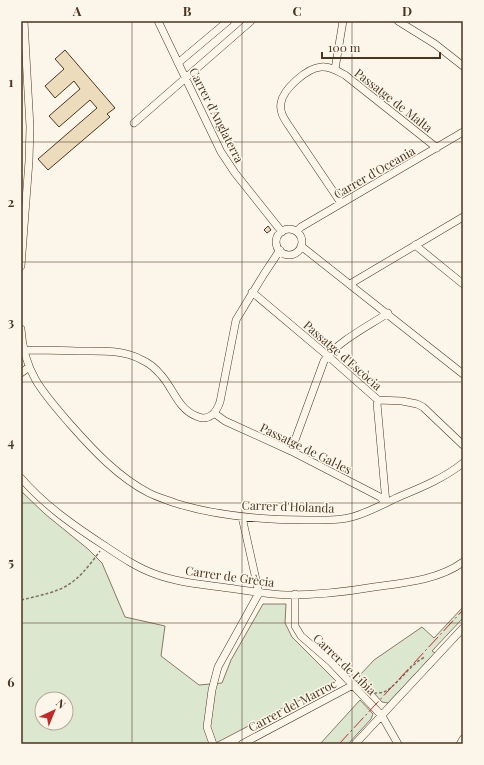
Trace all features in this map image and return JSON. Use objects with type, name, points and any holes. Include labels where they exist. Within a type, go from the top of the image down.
[{"type":"street","points":[[21,266],[23,214],[27,194],[30,128],[24,21]]},
{"type":"street","name":"Carrer d'Anglaterra","points":[[158,21],[228,164],[282,232]]},
{"type":"street","points":[[178,63],[228,21]]},
{"type":"street","points":[[134,123],[251,21]]},
{"type":"street","points":[[341,203],[289,126],[281,110],[281,104],[286,92],[301,77],[313,69],[321,67],[334,69],[343,21]]},
{"type":"street","points":[[398,21],[435,44],[463,66]]},
{"type":"street","name":"Passatge de Malta","points":[[334,69],[344,75],[437,148]]},
{"type":"street","name":"Carrer d'Oceania","points":[[297,231],[301,227],[341,203],[463,132]]},
{"type":"street","points":[[21,200],[27,194]]},
{"type":"street","points":[[350,284],[463,217]]},
{"type":"street","points":[[289,229],[297,231],[302,238],[302,246],[295,253],[284,253],[278,247],[277,239],[282,232],[289,229]]},
{"type":"street","points":[[415,245],[463,284]]},
{"type":"street","points":[[302,246],[463,374]]},
{"type":"street","points":[[24,350],[107,351],[134,356],[149,364],[159,373],[179,403],[191,414],[197,417],[210,417],[217,409],[223,392],[236,320],[252,292],[280,250]]},
{"type":"street","name":"Passatge d'Escòcia","points":[[252,292],[378,400],[402,401],[423,407],[463,445]]},
{"type":"street","points":[[291,451],[324,361],[336,348],[388,313]]},
{"type":"street","name":"Carrer d'Holanda","points":[[21,329],[24,350],[33,376],[42,391],[90,447],[105,462],[135,485],[150,494],[189,507],[242,517],[268,519],[328,521],[351,518],[439,479],[463,463]]},
{"type":"street","points":[[21,373],[29,367]]},
{"type":"street","points":[[378,400],[377,403],[386,503]]},
{"type":"street","name":"Passatge de Gal·les","points":[[214,413],[225,421],[291,451],[380,497],[386,503]]},
{"type":"street","name":"Carrer de Grècia","points":[[21,478],[45,502],[64,518],[104,546],[138,566],[164,577],[204,585],[259,593],[330,594],[409,582],[439,574],[463,562]]},
{"type":"street","points":[[213,744],[207,727],[214,678],[218,667],[259,593],[242,517]]},
{"type":"street","name":"Carrer de Líbia","points":[[294,594],[295,626],[301,636],[331,662],[382,716],[398,744]]},
{"type":"street","points":[[355,744],[463,628]]},
{"type":"street","name":"Carrer del Marroc","points":[[242,744],[353,685]]},
{"type":"street","points":[[460,744],[463,739]]},
{"type":"path","points":[[21,600],[50,594],[69,585],[82,575],[104,546]]},
{"type":"path","points":[[374,694],[384,692],[421,659],[428,656]]},
{"type":"green space","points":[[21,491],[45,514],[88,549],[102,563],[125,617],[165,626],[161,656],[199,685],[222,683],[231,660],[263,604],[286,604],[285,623],[292,637],[336,681],[324,689],[281,709],[214,744],[21,744]]},
{"type":"green space","points":[[463,607],[463,618],[432,651],[435,653],[388,703],[382,702],[359,676],[374,660],[422,627],[434,638]]},
{"type":"green space","points":[[360,700],[373,714],[371,719],[348,744],[320,744]]},
{"type":"building","points":[[65,50],[115,108],[107,114],[110,117],[48,170],[38,159],[97,108],[90,100],[59,127],[49,116],[80,89],[74,81],[55,98],[45,86],[64,69],[55,59]]},
{"type":"building","points":[[268,226],[271,230],[267,233],[264,230]]},
{"type":"power","points":[[339,744],[463,610]]}]
